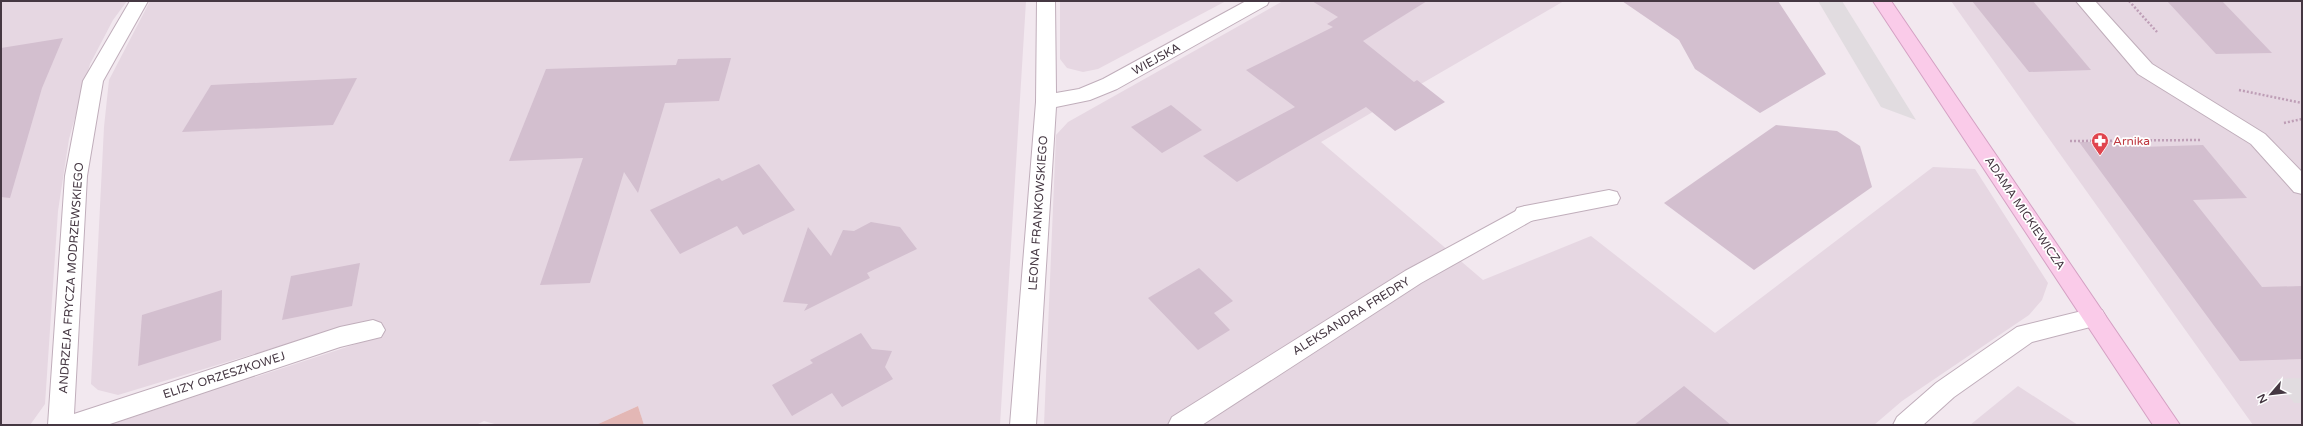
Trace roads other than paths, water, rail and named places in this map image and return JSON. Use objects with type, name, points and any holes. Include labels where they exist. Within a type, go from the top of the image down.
[{"type":"street","name":"ANDRZEJA FRYCZA MODRZEWSKIEGO","points":[[61,425],[76,176],[93,81],[139,1]]},
{"type":"street","name":"LEONA FRANKOWSKIEGO","points":[[1023,425],[1046,102],[1046,1]]},
{"type":"street","name":"WIEJSKA","points":[[1046,102],[1083,95],[1110,84],[1260,1]]},
{"type":"street","name":"ADAMA MICKIEWICZA","points":[[1882,1],[2167,425]]},
{"type":"street","points":[[2085,1],[2146,69],[2258,139],[2302,186]]},
{"type":"street","name":"ALEKSANDRA FREDRY","points":[[1181,425],[1413,277],[1525,214],[1609,198]]},
{"type":"street","points":[[1906,425],[1945,390],[2025,334],[2094,316]]},
{"type":"street","name":"ELIZY ORZESZKOWEJ","points":[[75,425],[340,336],[373,330]]},
{"type":"place","name":"Arnika","points":[[2100,156]]}]
